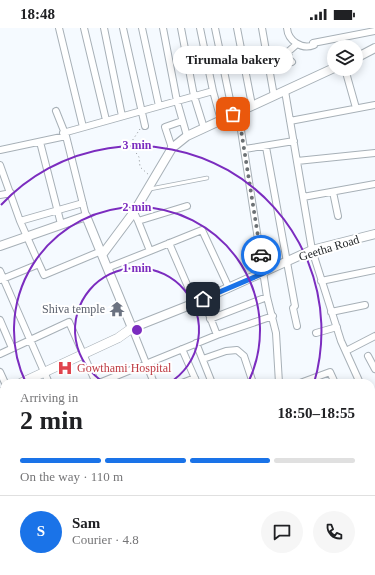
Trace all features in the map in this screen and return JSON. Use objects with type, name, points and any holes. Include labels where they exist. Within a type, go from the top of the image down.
[{"type":"main road","name":"Geetha Road","points":[[30,379],[118,338],[132,328]]},
{"type":"street","points":[[59,28],[83,127]]},
{"type":"street","points":[[84,28],[106,120]]},
{"type":"street","points":[[104,28],[122,116]]},
{"type":"street","points":[[123,28],[145,126]]},
{"type":"street","points":[[142,28],[159,106]]},
{"type":"street","points":[[163,28],[176,101],[187,136]]},
{"type":"street","points":[[181,28],[194,96],[204,128]]},
{"type":"street","points":[[200,28],[213,91],[221,120]]},
{"type":"street","points":[[215,28],[245,149],[267,297],[273,316],[278,346],[279,379]]},
{"type":"street","points":[[237,28],[252,105]]},
{"type":"street","points":[[262,28],[274,96]]},
{"type":"street","points":[[287,28],[291,40],[297,44],[310,47],[314,45],[313,43],[375,31]]},
{"type":"street","points":[[292,62],[288,58],[289,51],[297,44]]},
{"type":"street","points":[[363,54],[375,48]]},
{"type":"street","points":[[0,165],[26,236],[44,275],[100,253],[134,212],[172,148],[187,136],[235,112],[327,71]]},
{"type":"street","points":[[346,76],[356,108]]},
{"type":"street","points":[[0,150],[40,142],[65,135],[83,127],[106,120],[213,91]]},
{"type":"street","points":[[285,91],[312,250],[331,312],[358,379]]},
{"type":"street","points":[[290,120],[375,105]]},
{"type":"street","points":[[56,110],[65,135],[86,216],[152,379]]},
{"type":"street","points":[[172,148],[165,127],[182,121]]},
{"type":"street","points":[[245,149],[266,147],[294,141]]},
{"type":"street","points":[[40,142],[61,224]]},
{"type":"street","points":[[266,147],[288,261],[295,306],[293,308],[297,326]]},
{"type":"street","points":[[297,161],[375,153]]},
{"type":"street","points":[[303,198],[375,184]]},
{"type":"street","points":[[334,192],[338,216]]},
{"type":"street","points":[[0,195],[11,193]]},
{"type":"street","points":[[20,221],[83,203]]},
{"type":"street","points":[[138,221],[187,206]]},
{"type":"street","points":[[134,212],[150,251]]},
{"type":"street","points":[[0,246],[86,216]]},
{"type":"street","points":[[107,268],[202,230],[229,288]]},
{"type":"street","name":"Geetha Road","points":[[132,328],[195,303],[312,250],[375,234]]},
{"type":"street","points":[[169,243],[195,303]]},
{"type":"street","points":[[2,279],[39,264]]},
{"type":"street","points":[[321,281],[375,270]]},
{"type":"street","points":[[0,271],[2,279],[47,379]]},
{"type":"street","points":[[210,318],[267,297]]},
{"type":"street","points":[[203,299],[217,335]]},
{"type":"street","points":[[331,312],[365,305]]},
{"type":"street","points":[[108,379],[196,343],[273,316]]},
{"type":"street","points":[[0,320],[12,348]]},
{"type":"street","points":[[0,354],[69,322],[94,379]]},
{"type":"street","points":[[316,333],[337,327]]},
{"type":"street","points":[[346,351],[375,336]]},
{"type":"street","points":[[196,343],[210,379]]},
{"type":"street","points":[[182,349],[195,379]]},
{"type":"street","points":[[203,359],[226,351],[237,350],[244,356],[252,379]]},
{"type":"street","points":[[368,356],[375,369]]},
{"type":"street","points":[[311,379],[330,372],[333,379]]},
{"type":"lane","points":[[147,190],[207,178]]},
{"type":"path","points":[[145,126],[135,135],[132,141],[132,147],[139,157],[140,167],[149,174],[150,179]]},
{"type":"way so far","points":[[233,114],[238,111],[261,255]]},
{"type":"place","name":"Tirumala bakery","points":[[233,114]]},
{"type":"place","name":"Shiva temple","points":[[117,309]]},
{"type":"place","name":"Gowthami Hospital","points":[[65,368]]},
{"type":"route","points":[[203,299],[264,273],[261,255]]}]
